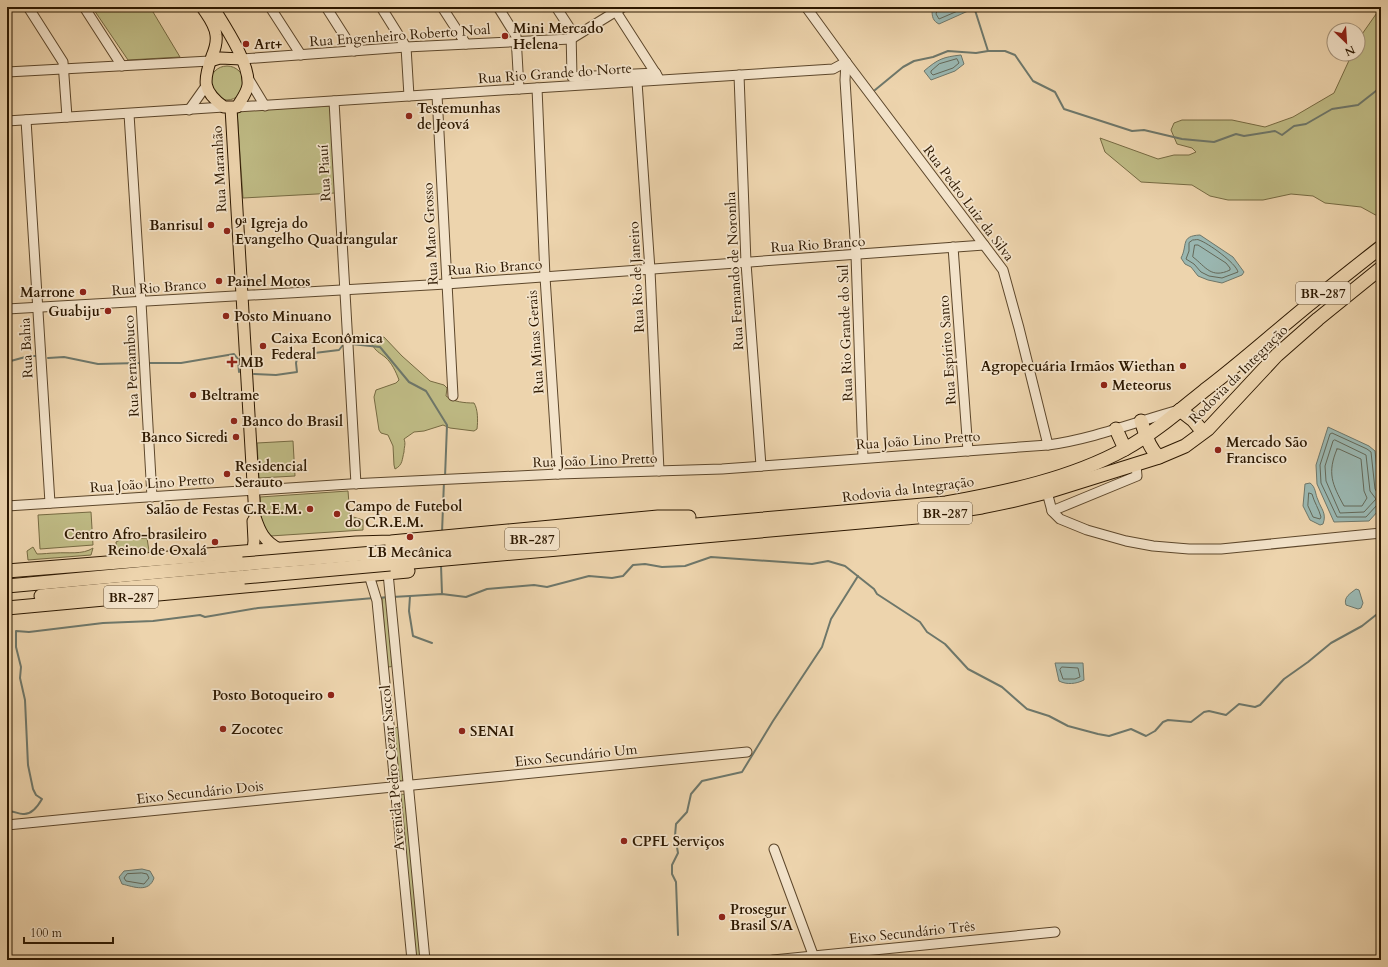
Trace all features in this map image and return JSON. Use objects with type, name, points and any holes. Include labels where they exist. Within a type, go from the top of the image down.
[{"type":"highway","name":"Rodovia da Integração","points":[[748,526],[946,503],[1005,492],[1056,478],[1088,467],[1125,449],[1146,436],[1225,375],[1312,302],[1381,247]]},
{"type":"highway","name":"Rodovia da Integração","points":[[386,558],[748,526],[943,514],[1011,501],[1047,492],[1136,465],[1185,446],[1204,432],[1277,355],[1318,319],[1381,268]]},
{"type":"highway","points":[[1180,410],[1193,420],[1204,432]]},
{"type":"highway","points":[[1142,420],[1151,448],[1159,457]]},
{"type":"highway","points":[[1116,429],[1125,449]]},
{"type":"highway","name":"BR-287","points":[[7,599],[244,571],[386,558],[658,517],[692,517],[748,526]]},
{"type":"highway","name":"BR-287","points":[[7,571],[356,542],[386,558]]},
{"type":"highway","points":[[253,551],[255,586]]},
{"type":"highway","name":"BR-287","points":[[7,608],[369,575],[386,558]]},
{"type":"highway","name":"BR-287","points":[[7,586],[244,571]]},
{"type":"main road","points":[[202,7],[214,25],[216,33],[216,45],[210,61],[206,86],[209,94],[214,100],[230,107],[246,93],[248,78],[242,59],[232,38],[213,7]]},
{"type":"main road","points":[[210,61],[220,58],[242,59]]},
{"type":"main road","name":"Rua Maranhão","points":[[230,107],[255,517],[262,536],[270,544],[279,549]]},
{"type":"main road","name":"Rua Maranhão","points":[[253,551],[253,523],[255,517]]},
{"type":"street","points":[[28,7],[63,62],[67,117]]},
{"type":"street","points":[[84,7],[122,66]]},
{"type":"street","points":[[270,7],[301,55]]},
{"type":"street","points":[[326,7],[354,51]]},
{"type":"street","points":[[381,7],[406,47],[409,96]]},
{"type":"street","points":[[442,7],[466,44]]},
{"type":"street","points":[[498,7],[516,36],[519,89]]},
{"type":"street","points":[[556,7],[571,30],[572,78],[658,77],[618,8]]},
{"type":"street","name":"Rua Pedro Luiz da Silva","points":[[806,7],[1003,270],[1048,445]]},
{"type":"street","name":"Rua Engenheiro Roberto Noal","points":[[242,59],[406,47],[571,39],[618,8]]},
{"type":"street","points":[[8,70],[64,69],[210,61]]},
{"type":"street","name":"Rua Rio Grande do Norte","points":[[7,121],[637,82],[658,77],[739,75],[833,69],[846,62]]},
{"type":"street","name":"Rua Rio Grande do Sul","points":[[846,62],[844,80],[856,255],[864,458]]},
{"type":"street","name":"Rua Fernando de Noronha","points":[[739,75],[746,263],[761,466]]},
{"type":"street","points":[[248,78],[265,106]]},
{"type":"street","name":"Rua Rio de Janeiro","points":[[637,82],[650,270],[659,471]]},
{"type":"street","points":[[189,110],[206,86]]},
{"type":"street","name":"Rua Minas Gerais","points":[[537,88],[545,277],[558,474]]},
{"type":"street","name":"Rua Mato Grosso","points":[[437,94],[453,396]]},
{"type":"street","name":"Rua Piauí","points":[[334,101],[356,484]]},
{"type":"street","name":"Rua Pernambuco","points":[[129,114],[152,497]]},
{"type":"street","name":"Rua Bahia","points":[[26,120],[50,504]]},
{"type":"street","name":"Rua Rio Branco","points":[[7,310],[446,284],[984,245]]},
{"type":"street","name":"Rua Espírito Santo","points":[[953,247],[968,451]]},
{"type":"street","name":"Rua João Lino Pretto","points":[[7,506],[356,484],[558,474],[722,469],[1048,445],[1092,437],[1142,420],[1180,410]]},
{"type":"street","points":[[1052,511],[1137,476],[1136,465]]},
{"type":"street","points":[[1047,492],[1052,511],[1060,519],[1087,530],[1126,541],[1189,549],[1221,549],[1381,533]]},
{"type":"street","name":"Avenida Pedro Cezar Saccol","points":[[386,558],[425,960]]},
{"type":"street","name":"Avenida Pedro Cezar Saccol","points":[[369,575],[377,601],[412,960]]},
{"type":"street","name":"Eixo Secundário Um","points":[[395,787],[747,752]]},
{"type":"street","name":"Eixo Secundário Dois","points":[[7,825],[395,787]]},
{"type":"street","points":[[774,849],[814,958]]},
{"type":"street","name":"Eixo Secundário Três","points":[[773,960],[814,958],[1055,932]]},
{"type":"shaded area","points":[[92,7],[150,7],[180,57],[128,60]]},
{"type":"shaded area","points":[[1381,7],[1381,218],[1361,207],[1325,203],[1313,196],[1291,194],[1263,200],[1228,200],[1210,196],[1192,185],[1141,182],[1105,152],[1100,138],[1158,159],[1174,155],[1189,155],[1196,152],[1192,148],[1177,144],[1171,130],[1174,123],[1182,120],[1232,120],[1265,127],[1293,117],[1334,93],[1348,62],[1366,62],[1366,28]]},
{"type":"shaded area","points":[[227,66],[233,67],[239,71],[243,77],[243,89],[239,95],[233,99],[227,100],[221,99],[215,95],[211,89],[210,83],[211,77],[215,71],[221,67]]},
{"type":"shaded area","points":[[330,106],[335,193],[243,198],[237,111]]},
{"type":"shaded area","points":[[384,337],[402,356],[430,381],[444,385],[447,388],[446,396],[456,401],[474,403],[478,422],[477,429],[474,431],[450,428],[443,425],[424,431],[414,432],[404,439],[405,446],[402,462],[400,466],[395,469],[393,446],[388,435],[381,433],[379,430],[374,397],[376,390],[396,383],[399,380],[390,362],[376,350],[372,344],[377,339]]},
{"type":"shaded area","points":[[293,441],[295,476],[259,478],[257,443]]},
{"type":"shaded area","points":[[348,491],[350,516],[363,520],[363,530],[270,536],[262,525],[260,497]]},
{"type":"shaded area","points":[[91,512],[93,545],[40,549],[38,515]]},
{"type":"shaded area","points":[[147,538],[149,551],[142,554],[128,554],[121,556],[117,554],[116,542],[122,539]]},
{"type":"shaded area","points":[[33,547],[37,554],[85,552],[93,548],[91,555],[28,560],[27,551]]},
{"type":"shaded area","points":[[388,597],[394,665],[390,667],[387,666],[382,598]]},
{"type":"shaded area","points":[[397,727],[400,730],[404,778],[402,782],[399,779],[393,730]]},
{"type":"shaded area","points":[[403,794],[406,796],[421,960],[415,960],[400,799],[401,795]]},
{"type":"water","points":[[936,7],[977,7],[939,24],[934,20],[932,15],[932,10]]},
{"type":"water","points":[[961,55],[964,64],[955,71],[931,80],[924,71],[941,59]]},
{"type":"water","points":[[1200,235],[1233,257],[1244,272],[1242,275],[1222,283],[1198,276],[1191,267],[1185,264],[1181,258],[1187,239]]},
{"type":"water","points":[[1328,427],[1369,446],[1375,451],[1380,500],[1379,510],[1369,521],[1334,522],[1317,484],[1316,465]]},
{"type":"water","points":[[1310,483],[1324,514],[1323,524],[1320,525],[1310,520],[1303,506],[1305,484]]},
{"type":"water","points":[[1356,589],[1359,590],[1363,603],[1361,608],[1358,609],[1346,605],[1345,602],[1348,596]]},
{"type":"water","points":[[1055,663],[1083,663],[1084,680],[1072,684],[1059,681]]},
{"type":"water","points":[[142,869],[150,871],[154,878],[149,886],[141,888],[122,884],[119,877],[124,871]]},
{"type":"waterway","points":[[974,7],[988,51]]},
{"type":"waterway","points":[[875,90],[903,67],[914,61],[933,57],[948,51],[976,53],[1005,51],[1015,55],[1033,81],[1055,92],[1064,109],[1132,131],[1144,130],[1182,139],[1214,142],[1236,134],[1244,136],[1275,131],[1282,135],[1294,126],[1306,124],[1332,109],[1358,105],[1381,87]]},
{"type":"waterway","points":[[351,344],[380,347],[409,382],[426,391],[447,425],[445,477]]},
{"type":"waterway","points":[[254,374],[276,375],[297,372],[296,363],[298,355],[339,350],[343,345]]},
{"type":"waterway","points":[[149,363],[181,363],[234,354],[238,359],[239,372]]},
{"type":"waterway","points":[[7,362],[29,356],[37,356]]},
{"type":"waterway","points":[[48,358],[64,357],[98,364],[139,363]]},
{"type":"waterway","points":[[442,533],[444,481]]},
{"type":"waterway","points":[[432,643],[413,636],[409,611],[410,596],[442,594],[466,597],[487,589],[534,585],[547,587],[589,576],[612,578],[623,576],[633,565],[645,564],[662,567],[685,566],[711,557],[812,564],[828,561],[845,566],[874,589],[877,594],[920,622],[927,632],[945,644],[968,669],[1002,687],[1027,709],[1049,716],[1068,726],[1098,734],[1109,736],[1131,729],[1146,736],[1155,731],[1163,722],[1168,720],[1191,722],[1204,712],[1209,711],[1226,715],[1239,704],[1255,707],[1260,705],[1284,679],[1331,643],[1362,626],[1381,611]]},
{"type":"waterway","points":[[441,565],[442,594]]},
{"type":"waterway","points":[[678,935],[676,882],[672,874],[672,865],[678,853],[675,836],[676,824],[687,812],[691,794],[702,781],[742,772],[773,721],[822,647],[831,619],[858,576]]},
{"type":"waterway","points":[[392,597],[410,596]]},
{"type":"waterway","points":[[378,598],[388,597]]},
{"type":"waterway","points":[[7,812],[11,811],[23,814],[32,812],[42,799],[36,795],[33,789],[28,765],[25,700],[20,678],[21,667],[16,647],[16,631],[29,632],[103,623],[153,621],[200,615],[205,617],[258,608],[374,598]]},
{"type":"place","name":"Mini Mercado Helena","points":[[505,36]]},
{"type":"place","name":"Art+","points":[[246,44]]},
{"type":"place","name":"Testemunhas de Jeová","points":[[409,116]]},
{"type":"place","name":"Banrisul","points":[[211,225]]},
{"type":"place","name":"9ª Igreja do Evangelho Quadrangular","points":[[227,231]]},
{"type":"place","name":"Painel Motos","points":[[219,281]]},
{"type":"place","name":"Marrone","points":[[83,292]]},
{"type":"place","name":"Guabiju","points":[[108,311]]},
{"type":"place","name":"Posto Minuano","points":[[226,316]]},
{"type":"place","name":"Caixa Econômica Federal","points":[[263,346]]},
{"type":"place","name":"MB","points":[[232,362]]},
{"type":"place","name":"Agropecuária Irmãos Wiethan","points":[[1183,366]]},
{"type":"place","name":"Meteorus","points":[[1104,385]]},
{"type":"place","name":"Beltrame","points":[[193,395]]},
{"type":"place","name":"Banco do Brasil","points":[[234,421]]},
{"type":"place","name":"Banco Sicredi","points":[[236,437]]},
{"type":"place","name":"Mercado São Francisco","points":[[1218,450]]},
{"type":"place","name":"Residencial Serauto","points":[[227,474]]},
{"type":"place","name":"Salão de Festas C.R.E.M.","points":[[310,509]]},
{"type":"place","name":"Campo de Futebol do C.R.E.M.","points":[[337,514]]},
{"type":"place","name":"LB Mecânica","points":[[410,537]]},
{"type":"place","name":"Centro Afro-brasileiro Reino de Oxalá","points":[[215,542]]},
{"type":"place","name":"Posto Botoqueiro","points":[[331,695]]},
{"type":"place","name":"Zocotec","points":[[223,729]]},
{"type":"place","name":"SENAI","points":[[462,731]]},
{"type":"place","name":"CPFL Serviços","points":[[624,841]]},
{"type":"place","name":"Prosegur Brasil S/A","points":[[722,917]]}]
